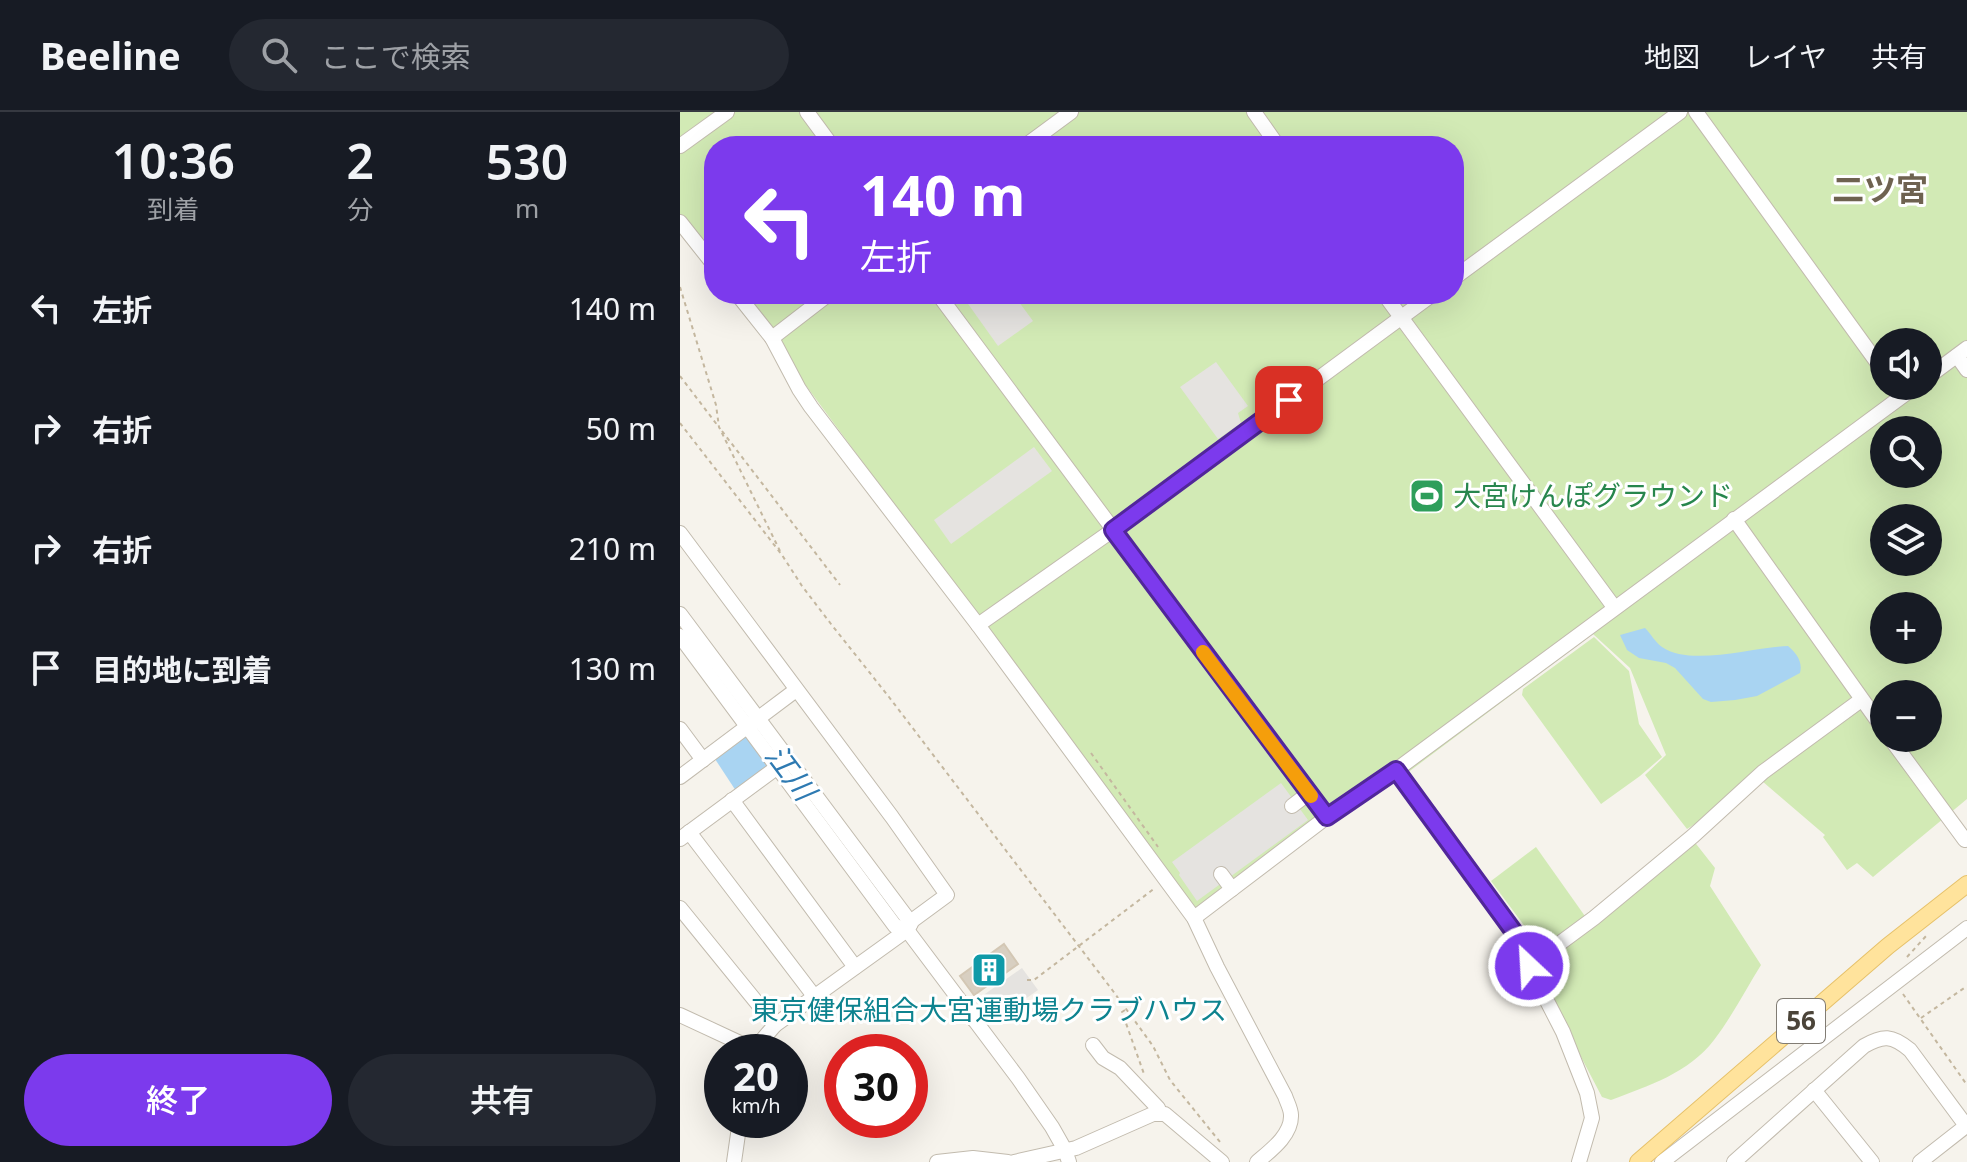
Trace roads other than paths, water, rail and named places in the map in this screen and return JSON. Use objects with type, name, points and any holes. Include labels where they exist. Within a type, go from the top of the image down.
[{"type":"main road","name":"56","points":[[1638,1162],[1888,946],[1967,884]]},
{"type":"street","points":[[680,146],[727,112]]},
{"type":"street","points":[[807,112],[825,136]]},
{"type":"street","points":[[1039,136],[1071,112]]},
{"type":"street","points":[[1254,112],[1271,136]]},
{"type":"street","points":[[1464,271],[1680,112]]},
{"type":"street","points":[[1696,112],[1870,353]]},
{"type":"street","points":[[680,222],[704,252]]},
{"type":"street","points":[[745,304],[772,338],[811,407],[978,625],[1194,918],[1291,1113],[1285,1136],[1257,1162]]},
{"type":"street","points":[[772,338],[816,304]]},
{"type":"street","points":[[945,304],[1327,817]]},
{"type":"street","points":[[1391,304],[1614,607]]},
{"type":"street","points":[[978,625],[1113,530],[1419,304]]},
{"type":"street","points":[[1942,367],[1962,352],[1967,370]]},
{"type":"street","points":[[1194,918],[1734,519],[1886,400]]},
{"type":"street","points":[[1734,519],[1870,712]]},
{"type":"street","points":[[680,533],[947,895],[913,920],[909,927],[775,1025],[767,1034]]},
{"type":"street","points":[[680,614],[895,926],[909,927]]},
{"type":"street","points":[[680,636],[753,723]]},
{"type":"street","points":[[680,777],[796,690]]},
{"type":"street","points":[[1529,966],[1594,918],[1763,772],[1861,700]]},
{"type":"street","points":[[680,729],[703,760]]},
{"type":"street","points":[[1900,752],[1965,840]]},
{"type":"street","points":[[782,763],[684,835],[814,996]]},
{"type":"street","points":[[1396,770],[1525,947],[1529,966],[1563,1032],[1587,1093],[1592,1118],[1579,1162]]},
{"type":"street","points":[[1292,806],[1309,793]]},
{"type":"street","points":[[732,800],[855,967]]},
{"type":"street","points":[[1221,874],[1232,889]]},
{"type":"street","points":[[680,908],[775,1025]]},
{"type":"street","points":[[909,927],[1059,1137],[1067,1156]]},
{"type":"street","points":[[1662,1162],[1967,928]]},
{"type":"street","points":[[973,1019],[986,1010]]},
{"type":"street","points":[[680,1015],[719,1034]]},
{"type":"street","points":[[1734,1162],[1864,1046],[1877,1038],[1889,1037],[1910,1050],[1967,1126],[1920,1162]]},
{"type":"street","points":[[1093,1045],[1103,1058],[1120,1068],[1158,1108],[1160,1114]]},
{"type":"street","points":[[1814,1090],[1872,1162]]},
{"type":"street","points":[[937,1162],[973,1158],[1011,1162],[1067,1156],[1076,1148],[1153,1114],[1165,1114],[1224,1157]]},
{"type":"street","points":[[734,1162],[737,1138]]},
{"type":"water","points":[[1645,628],[1662,647],[1689,655],[1706,656],[1788,646],[1798,658],[1800,673],[1757,696],[1711,702],[1703,699],[1675,668],[1666,663],[1639,658],[1627,650],[1620,635]]},
{"type":"water","points":[[745,736],[769,768],[736,791],[715,759]]},
{"type":"waterway","name":"江川","points":[[838,837],[900,920]]},
{"type":"place","name":"大宮けんぽグラウンド","points":[[1427,496]]},
{"type":"place","name":"東京健保組合大宮運動場クラブハウス","points":[[989,970]]},
{"type":"district","name":"二ツ宮","points":[[1880,190]]}]
